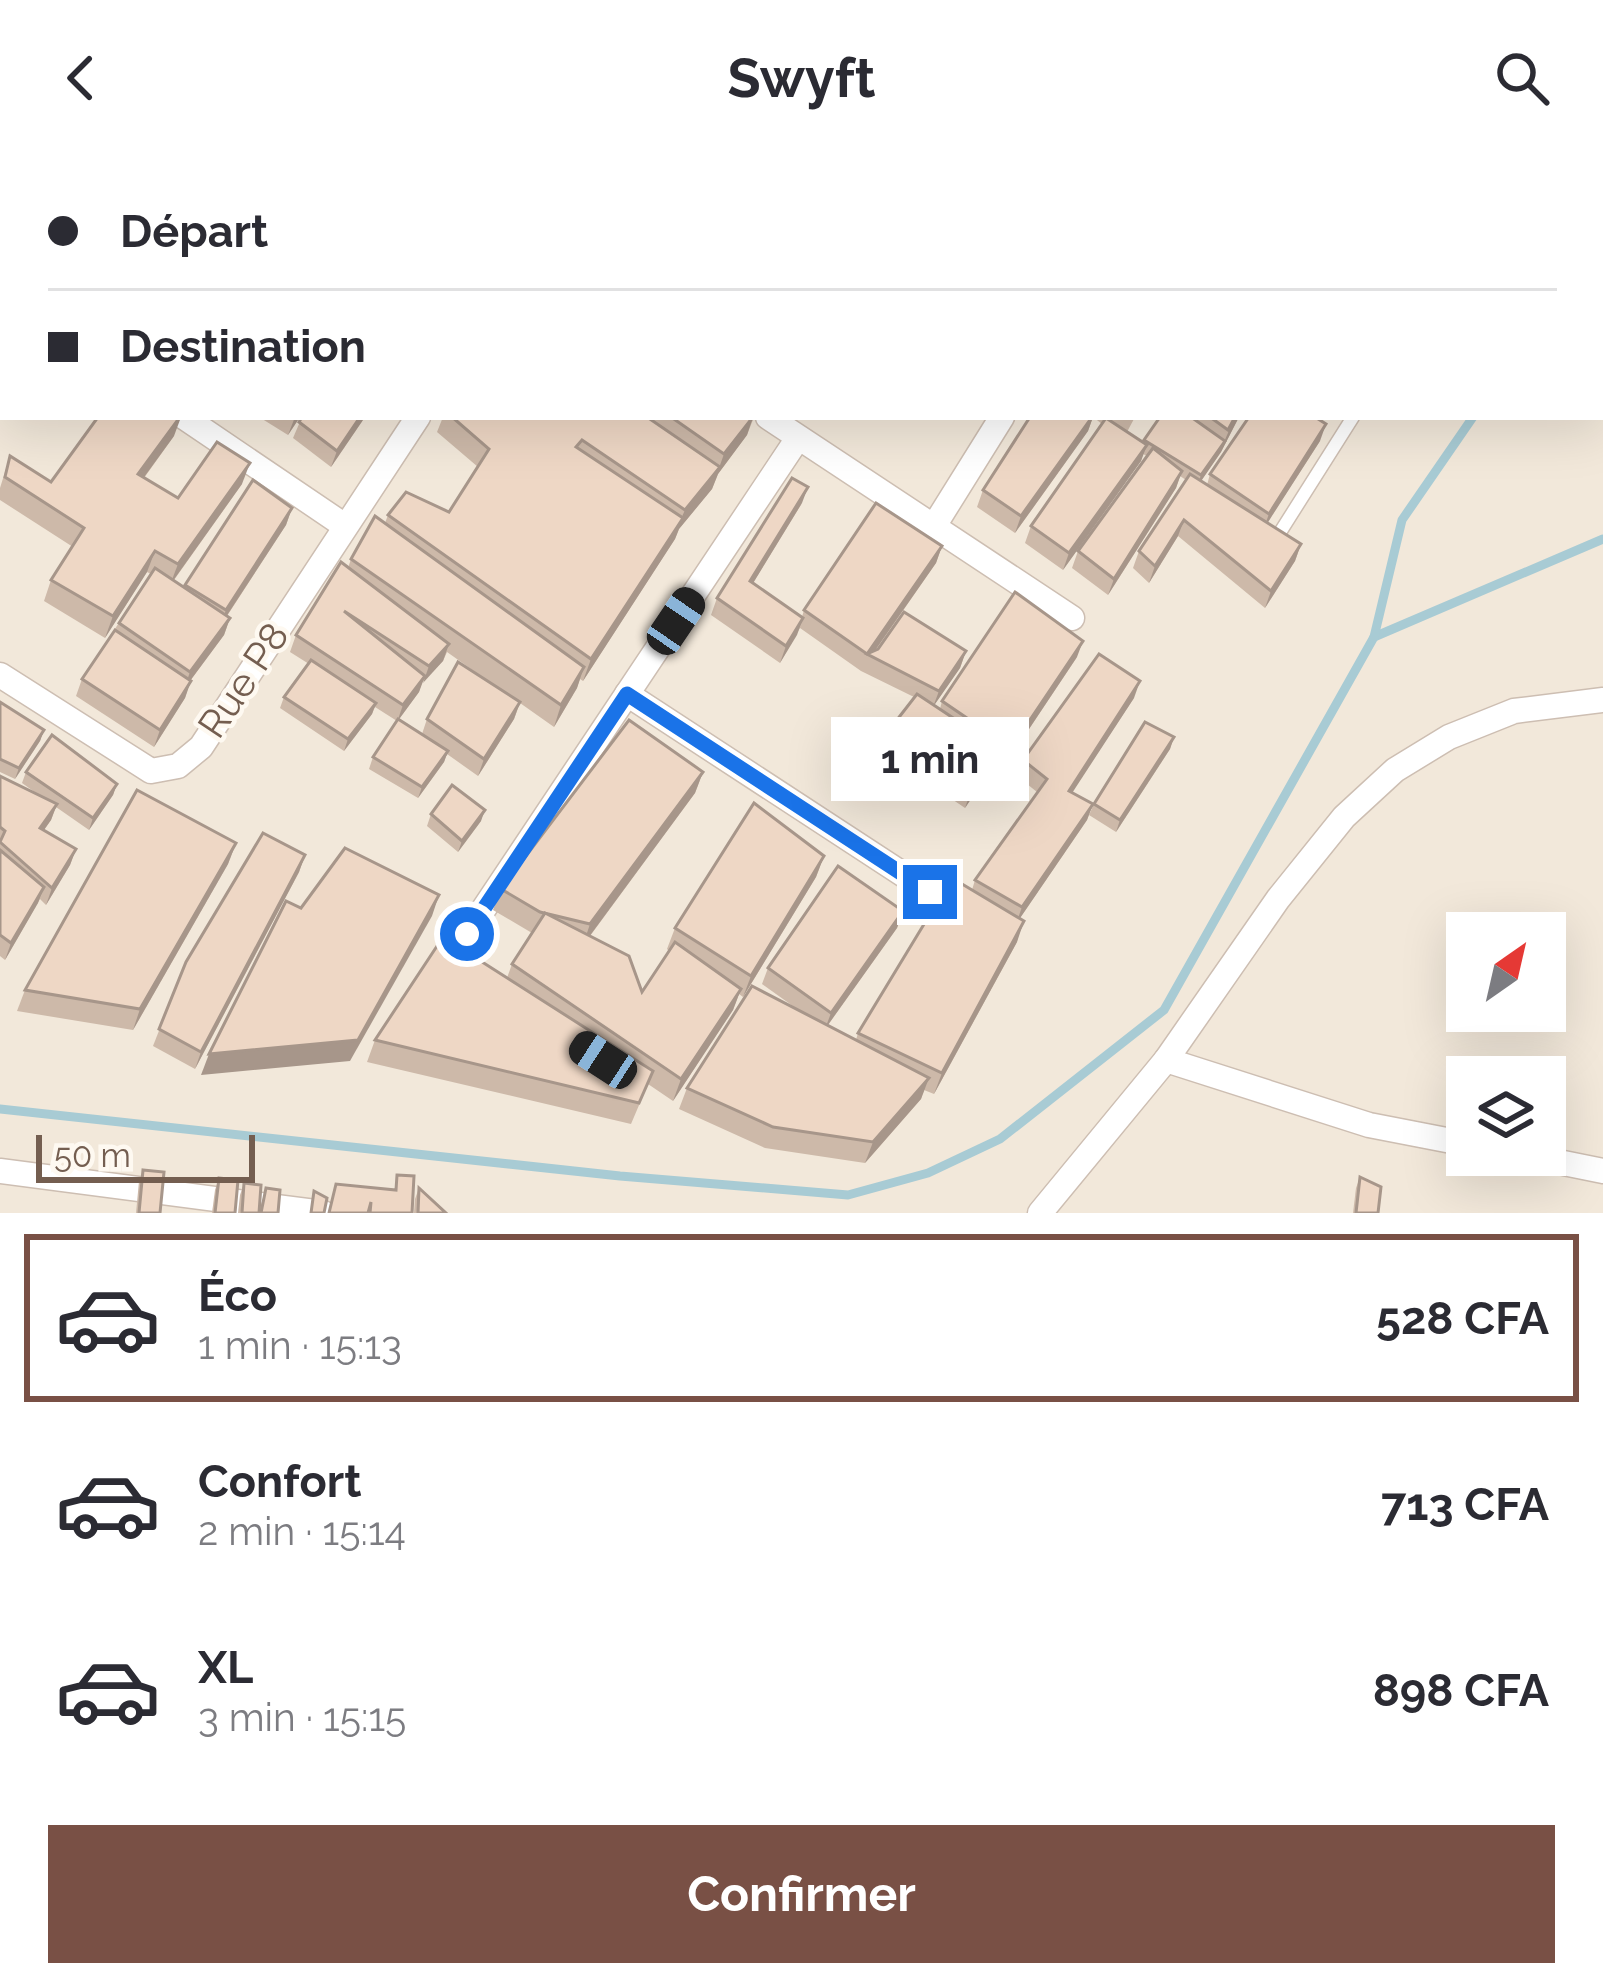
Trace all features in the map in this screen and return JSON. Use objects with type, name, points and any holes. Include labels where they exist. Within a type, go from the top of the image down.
[{"type":"street","points":[[188,420],[344,526]]},
{"type":"street","name":"Rue P8","points":[[0,675],[151,771],[178,766],[201,747],[416,420]]},
{"type":"street","points":[[772,420],[1072,618]]},
{"type":"street","points":[[934,526],[1000,420]]},
{"type":"street","points":[[500,993],[465,966],[461,950],[467,934],[799,438]]},
{"type":"street","points":[[627,694],[930,892]]},
{"type":"street","points":[[1040,1213],[1166,1060],[1278,898],[1344,817],[1395,770],[1449,737],[1514,712],[1603,700]]},
{"type":"street","points":[[1166,1060],[1369,1125],[1446,1140]]},
{"type":"street","points":[[1566,1164],[1603,1171]]},
{"type":"street","points":[[0,1171],[323,1213]]},
{"type":"lane","points":[[1280,534],[1351,420]]},
{"type":"shaded area","points":[[0,420],[1603,420],[1603,1213],[0,1213]]},
{"type":"building","points":[[96,420],[178,420],[138,474],[178,498],[217,442],[250,463],[178,564],[155,551],[113,616],[51,580],[84,528],[5,477],[10,456],[51,482]]},
{"type":"building","points":[[300,420],[358,420],[337,451]]},
{"type":"building","points":[[455,420],[651,420],[720,467],[685,510],[582,440],[576,447],[683,518],[591,659],[388,515],[406,492],[449,512],[489,449]]},
{"type":"building","points":[[675,420],[751,420],[724,454]]},
{"type":"building","points":[[1028,420],[1090,420],[1021,516],[983,490]]},
{"type":"building","points":[[1105,420],[1147,445],[1069,553],[1031,526]]},
{"type":"building","points":[[1158,420],[1195,420],[1225,441],[1201,475],[1144,440]]},
{"type":"building","points":[[1214,420],[1233,420],[1228,430]]},
{"type":"building","points":[[1247,420],[1320,420],[1326,424],[1269,514],[1210,474]]},
{"type":"building","points":[[1153,448],[1182,471],[1114,579],[1078,551]]},
{"type":"building","points":[[1190,474],[1301,544],[1271,591],[1184,520],[1155,566],[1139,551]]},
{"type":"building","points":[[792,478],[808,487],[750,581],[803,618],[786,646],[717,598]]},
{"type":"building","points":[[253,480],[292,508],[226,610],[185,585]]},
{"type":"building","points":[[876,503],[942,546],[867,654],[804,610]]},
{"type":"building","points":[[375,516],[584,667],[561,705],[351,559]]},
{"type":"building","points":[[341,562],[449,644],[429,666],[344,611],[425,676],[403,705],[296,635]]},
{"type":"building","points":[[155,568],[230,618],[190,672],[119,623]]},
{"type":"building","points":[[1015,592],[1083,641],[1011,748],[942,701]]},
{"type":"building","points":[[904,612],[966,651],[939,691],[867,654],[878,649]]},
{"type":"building","points":[[115,630],[191,681],[160,730],[82,679]]},
{"type":"building","points":[[1099,654],[1140,681],[1069,791],[1093,804],[1022,907],[975,880],[1047,779],[1023,760]]},
{"type":"building","points":[[311,660],[376,703],[348,739],[284,697]]},
{"type":"building","points":[[458,662],[520,702],[484,759],[427,719]]},
{"type":"building","points":[[917,694],[1000,749],[971,791],[886,734]]},
{"type":"building","points":[[0,702],[44,730],[19,768],[0,759]]},
{"type":"building","points":[[398,719],[448,751],[422,787],[373,757]]},
{"type":"building","points":[[629,720],[703,772],[590,924],[540,912],[501,889]]},
{"type":"building","points":[[1145,722],[1174,737],[1120,820],[1094,804]]},
{"type":"building","points":[[52,735],[117,784],[93,818],[26,772]]},
{"type":"building","points":[[0,776],[57,804],[40,828],[76,849],[52,888],[0,842],[5,831],[0,827]]},
{"type":"building","points":[[452,785],[485,810],[462,841],[431,814]]},
{"type":"building","points":[[137,790],[236,843],[140,1009],[25,990]]},
{"type":"building","points":[[754,803],[824,856],[751,976],[675,928]]},
{"type":"building","points":[[263,833],[305,855],[201,1052],[159,1029],[186,962]]},
{"type":"building","points":[[345,848],[439,895],[358,1040],[209,1054],[286,901],[301,908]]},
{"type":"building","points":[[0,850],[44,887],[11,943],[0,935]]},
{"type":"building","points":[[838,866],[903,911],[831,1013],[768,968]]},
{"type":"building","points":[[952,878],[1024,921],[942,1073],[858,1033]]},
{"type":"building","points":[[545,913],[629,956],[642,992],[675,942],[741,989],[681,1079],[512,964]]},
{"type":"building","points":[[443,937],[653,1071],[639,1103],[375,1040]]},
{"type":"building","points":[[752,986],[929,1078],[873,1142],[773,1127],[687,1088]]},
{"type":"building","points":[[143,1170],[164,1172],[160,1213],[139,1213]]},
{"type":"building","points":[[397,1175],[414,1176],[412,1213],[370,1213],[371,1202],[368,1213],[329,1213],[336,1184],[396,1190]]},
{"type":"building","points":[[1360,1177],[1381,1187],[1378,1213],[1356,1213]]},
{"type":"building","points":[[219,1178],[238,1180],[235,1213],[215,1213]]},
{"type":"building","points":[[244,1183],[261,1185],[259,1213],[242,1213]]},
{"type":"building","points":[[266,1188],[280,1190],[278,1213],[261,1213]]},
{"type":"building","points":[[419,1188],[446,1213],[418,1213]]},
{"type":"building","points":[[314,1191],[327,1198],[324,1213],[311,1213]]},
{"type":"waterway","points":[[0,1109],[620,1176],[848,1195],[928,1173],[1000,1139],[1164,1010],[1374,637],[1402,520],[1471,420]]},
{"type":"waterway","points":[[1374,637],[1603,539]]},
{"type":"route","points":[[467,934],[627,694],[930,892]]}]
